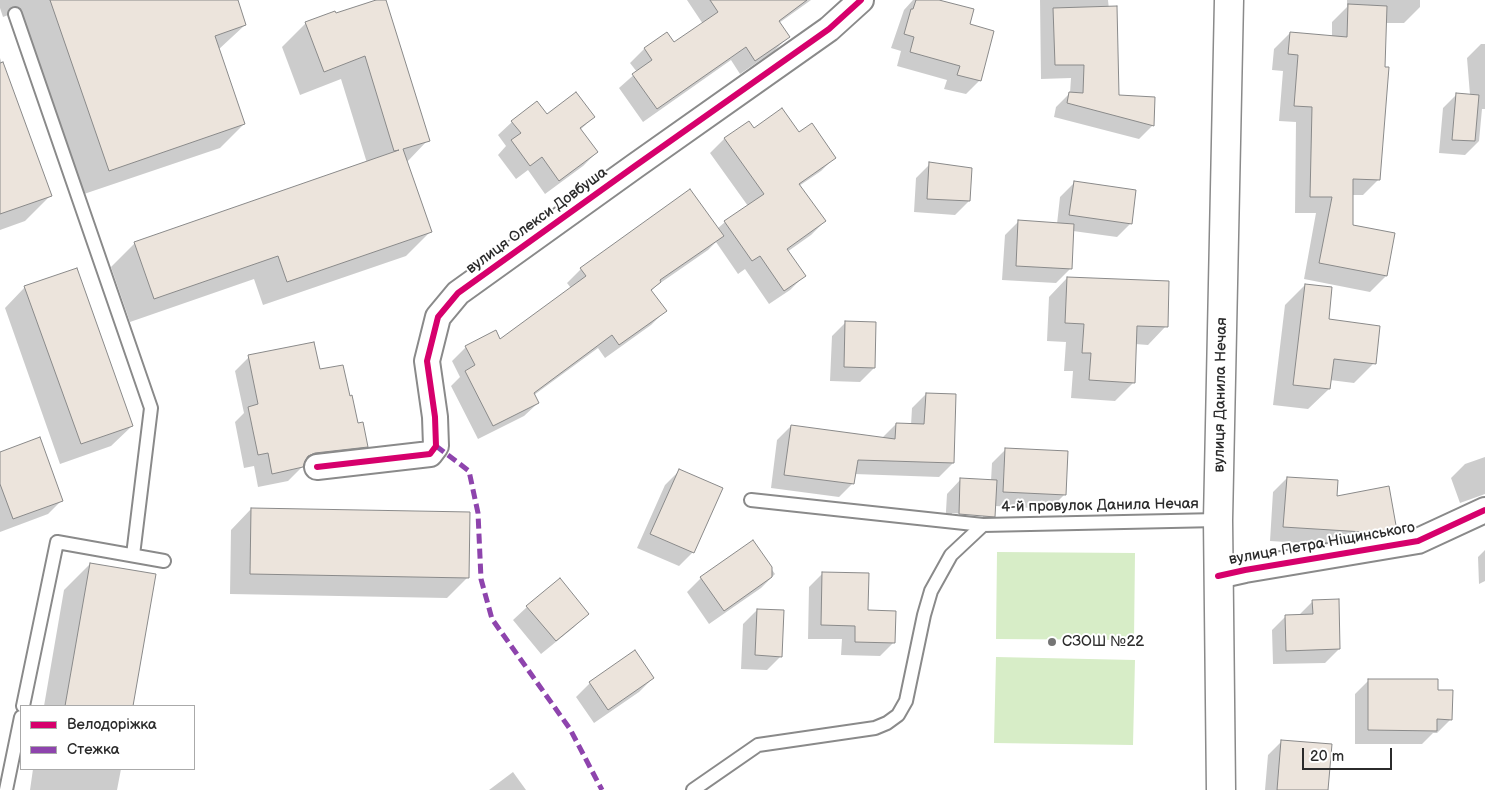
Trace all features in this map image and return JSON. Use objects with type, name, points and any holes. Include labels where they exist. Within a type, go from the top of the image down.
[{"type":"main road","name":"вулиця Данила Нечая","points":[[1221,790],[1218,520],[1229,0]]},
{"type":"street","name":"вулиця Олекси Довбуша","points":[[317,467],[430,454],[436,446],[435,417],[427,361],[438,317],[458,294],[643,160],[829,29],[861,0]]},
{"type":"street","name":"вулиця Петра Ніщинського","points":[[1218,576],[1418,541],[1485,510]]},
{"type":"lane","points":[[15,14],[151,408],[133,555]]},
{"type":"lane","name":"4-й провулок Данила Нечая","points":[[752,500],[983,525],[1218,520]]},
{"type":"lane","name":"4-й провулок Данила Нечая","points":[[693,790],[758,745],[875,728],[887,723],[898,715],[906,701],[924,615],[931,591],[951,555],[983,525]]},
{"type":"lane","points":[[23,705],[57,542],[164,561]]},
{"type":"lane","points":[[6,790],[20,722]]},
{"type":"green space","points":[[997,552],[1135,553],[1134,640],[996,639]]},
{"type":"green space","points":[[996,657],[1135,660],[1133,745],[994,743]]},
{"type":"building","points":[[50,0],[238,0],[246,25],[215,36],[245,124],[109,171]]},
{"type":"building","points":[[376,0],[386,0],[430,141],[403,149],[432,232],[287,282],[278,256],[154,299],[134,242],[399,150],[394,151],[365,56],[324,72],[305,22],[335,11],[336,13]]},
{"type":"building","points":[[710,0],[807,0],[779,21],[790,37],[755,61],[746,47],[657,109],[632,74],[652,60],[644,48],[667,32],[674,42],[718,12]]},
{"type":"building","points":[[916,0],[939,0],[974,9],[970,24],[994,31],[981,81],[957,75],[960,66],[910,52],[914,37],[904,34],[911,9],[913,9]]},
{"type":"building","points":[[1348,4],[1387,6],[1385,67],[1389,67],[1380,180],[1353,179],[1353,225],[1395,233],[1387,276],[1319,263],[1332,197],[1310,197],[1312,107],[1294,106],[1298,55],[1288,54],[1290,32],[1347,37]]},
{"type":"building","points":[[1117,6],[1119,95],[1155,97],[1154,126],[1067,103],[1069,92],[1083,93],[1084,65],[1055,65],[1053,8]]},
{"type":"building","points":[[3,62],[52,196],[0,214],[0,63]]},
{"type":"building","points":[[576,92],[595,117],[580,128],[598,152],[559,181],[542,157],[530,166],[511,140],[521,133],[511,121],[537,101],[547,114]]},
{"type":"building","points":[[1456,93],[1479,95],[1475,141],[1452,140]]},
{"type":"building","points":[[782,108],[799,132],[812,123],[836,158],[799,184],[826,221],[787,249],[806,276],[784,291],[760,256],[752,261],[724,221],[764,194],[724,138],[749,121],[754,128]]},
{"type":"building","points":[[929,162],[972,168],[970,201],[927,199]]},
{"type":"building","points":[[1074,181],[1136,190],[1132,224],[1069,215]]},
{"type":"building","points":[[690,189],[724,236],[660,280],[661,282],[651,290],[667,311],[619,345],[612,335],[534,393],[539,403],[493,426],[465,371],[475,365],[465,346],[496,330],[500,339],[586,276],[580,268]]},
{"type":"building","points":[[1018,220],[1074,224],[1072,269],[1016,266]]},
{"type":"building","points":[[77,268],[133,426],[81,444],[24,286]]},
{"type":"building","points":[[1067,277],[1169,281],[1168,327],[1137,326],[1135,383],[1089,380],[1091,353],[1082,353],[1084,324],[1065,323]]},
{"type":"building","points":[[1305,284],[1332,287],[1329,319],[1380,326],[1376,364],[1334,359],[1330,389],[1293,385]]},
{"type":"building","points":[[845,321],[876,322],[875,368],[844,367]]},
{"type":"building","points":[[314,342],[320,369],[343,365],[358,423],[363,422],[368,447],[315,453],[308,456],[303,467],[272,474],[268,453],[258,455],[248,407],[258,404],[248,355]]},
{"type":"building","points":[[926,393],[956,394],[954,463],[858,460],[854,484],[784,475],[791,425],[895,439],[896,423],[924,424]]},
{"type":"building","points":[[40,437],[63,501],[13,519],[0,484],[0,452]]},
{"type":"building","points":[[1005,448],[1068,451],[1066,495],[1003,492]]},
{"type":"building","points":[[679,469],[723,488],[694,553],[650,534]]},
{"type":"building","points":[[1287,477],[1338,480],[1337,496],[1389,486],[1397,531],[1380,533],[1283,527]]},
{"type":"building","points":[[960,478],[997,480],[995,517],[959,514]]},
{"type":"building","points":[[251,508],[470,512],[469,578],[250,574]]},
{"type":"building","points":[[753,540],[772,567],[772,577],[724,611],[700,577]]},
{"type":"building","points":[[90,563],[156,574],[133,705],[65,705]]},
{"type":"building","points":[[822,572],[869,573],[868,610],[896,611],[895,643],[855,642],[855,626],[821,625]]},
{"type":"building","points":[[560,578],[589,614],[556,641],[526,606]]},
{"type":"building","points":[[1339,599],[1340,649],[1286,651],[1285,615],[1313,614],[1312,600]]},
{"type":"building","points":[[757,609],[784,610],[782,657],[755,655]]},
{"type":"building","points":[[635,650],[654,678],[608,710],[589,682]]},
{"type":"building","points":[[1368,679],[1438,679],[1438,690],[1453,690],[1452,720],[1437,719],[1437,731],[1368,730]]},
{"type":"building","points":[[1281,740],[1332,744],[1328,790],[1277,790]]},
{"type":"marked path","points":[[436,446],[469,471],[478,513],[481,579],[492,619],[570,729],[602,790]]},
{"type":"cycle path","points":[[317,467],[430,454],[436,446],[435,417],[427,361],[438,317],[458,293],[829,29],[861,0]]},
{"type":"cycle path","points":[[1218,576],[1418,541],[1485,510]]},
{"type":"place","name":"СЗОШ №22","points":[[1052,642]]}]
